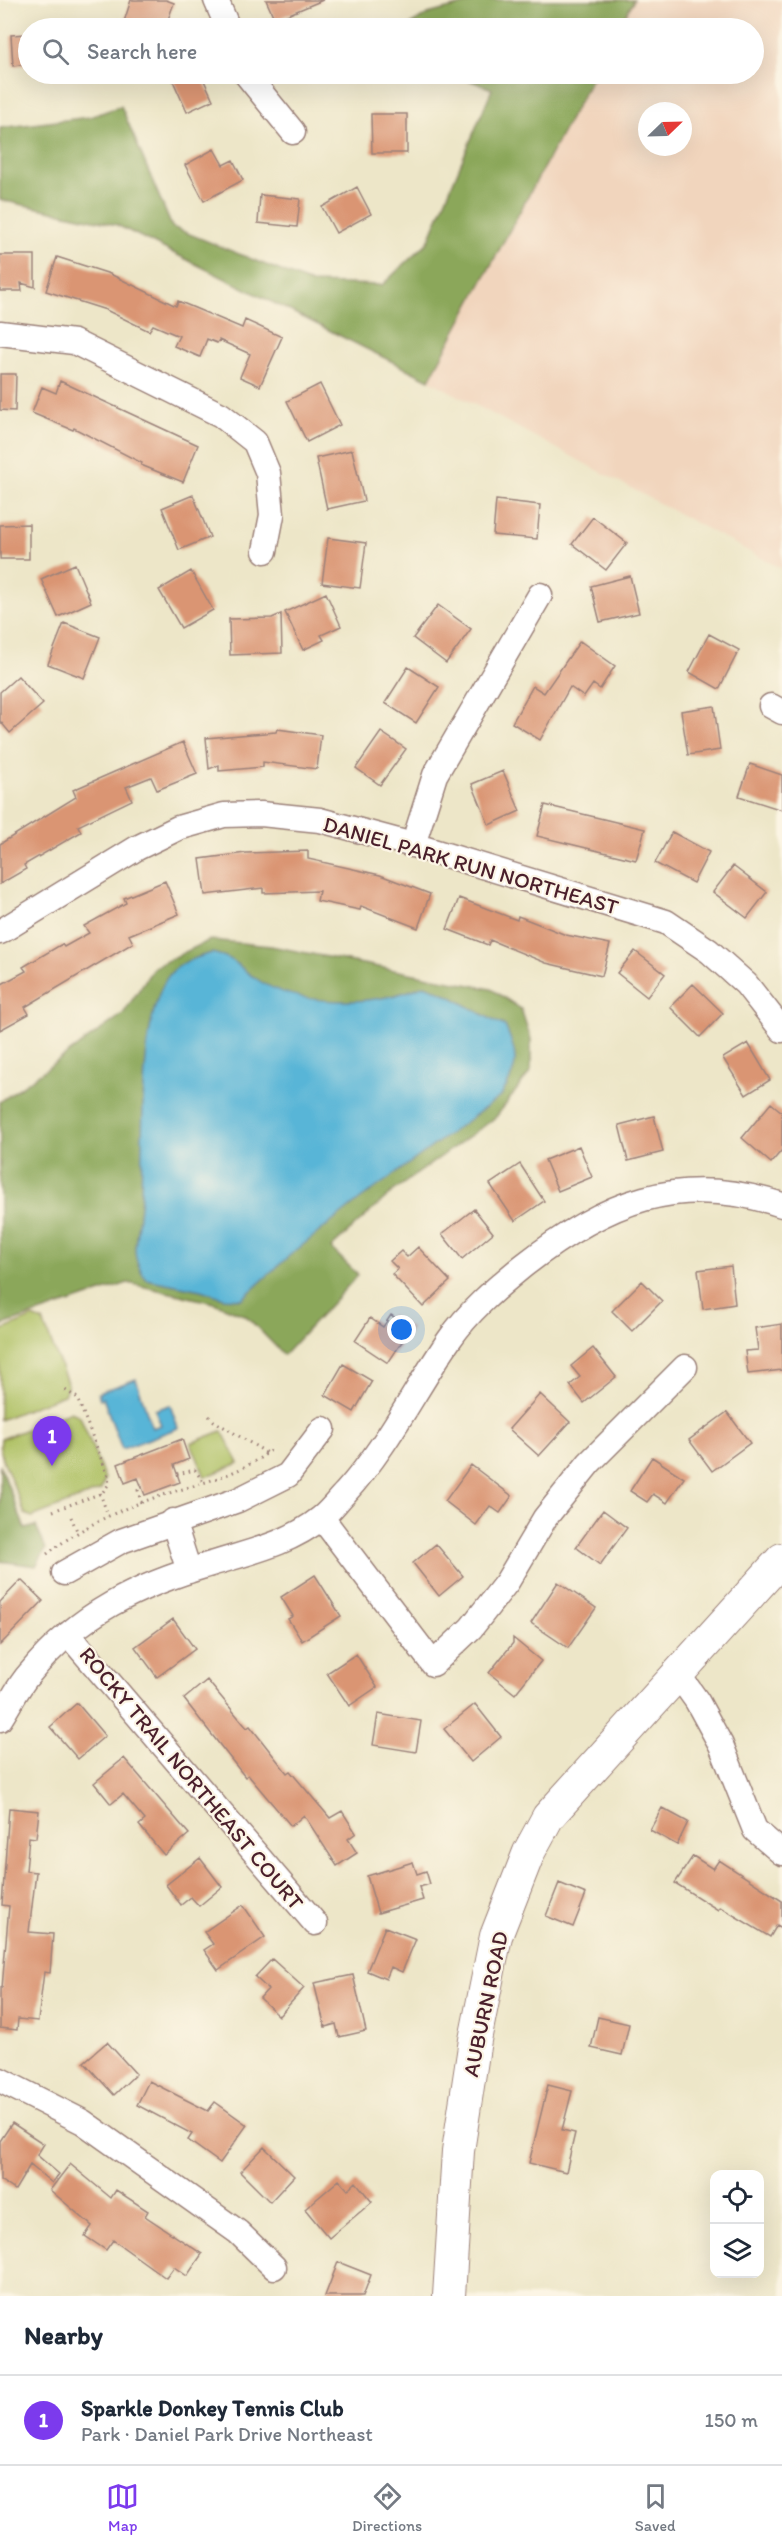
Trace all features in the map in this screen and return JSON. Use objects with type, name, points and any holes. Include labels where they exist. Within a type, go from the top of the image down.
[{"type":"main road","name":"AUBURN ROAD","points":[[449,2296],[458,2151],[475,2040],[496,1936],[529,1852],[548,1817],[782,1559]]},
{"type":"street","points":[[216,0],[224,18]]},
{"type":"street","points":[[254,84],[293,132]]},
{"type":"street","points":[[0,333],[74,342],[221,415],[255,442],[268,473],[272,515],[265,551]]},
{"type":"street","points":[[413,844],[435,775],[540,595]]},
{"type":"street","name":"DANIEL PARK RUN NORTHEAST","points":[[0,932],[137,848],[178,828],[224,815],[261,814],[320,820],[413,844],[666,922],[709,951],[746,984],[782,1030]]},
{"type":"street","points":[[0,1719],[29,1673],[68,1634],[100,1609],[138,1588],[283,1542],[322,1518],[371,1464],[450,1338],[489,1293],[581,1224],[631,1201],[691,1190],[753,1195],[782,1205]]},
{"type":"street","points":[[322,1518],[433,1664],[471,1628],[500,1592],[546,1518],[589,1463],[686,1367]]},
{"type":"street","points":[[64,1573],[121,1541],[238,1500],[288,1475],[323,1429]]},
{"type":"street","points":[[174,1521],[189,1571]]},
{"type":"street","name":"ROCKY TRAIL NORTHEAST COURT","points":[[68,1634],[315,1923]]},
{"type":"street","points":[[677,1673],[697,1701],[721,1745],[755,1830],[782,1853]]},
{"type":"street","points":[[0,2080],[83,2122],[238,2232],[274,2267]]},
{"type":"path","points":[[53,1511],[100,1493],[108,1484],[108,1476],[76,1396],[65,1390]]},
{"type":"path","points":[[209,1416],[267,1453]]},
{"type":"path","points":[[47,1554],[108,1516],[204,1483],[245,1466],[271,1450]]},
{"type":"path","points":[[177,1474],[193,1469],[201,1472],[204,1483]]},
{"type":"path","points":[[141,1503],[138,1490],[142,1486]]},
{"type":"path","points":[[100,1493],[108,1516]]},
{"type":"path","points":[[71,1517],[78,1533]]},
{"type":"shaded area","points":[[634,0],[782,0],[782,569],[429,380],[589,84],[764,84],[764,18],[624,18]]},
{"type":"green space","points":[[481,0],[634,0],[624,18],[421,18],[428,14]]},
{"type":"green space","points":[[479,84],[589,84],[429,380],[117,225],[0,200],[0,128],[90,117],[121,106],[172,227],[311,283],[382,285],[428,242],[492,89]]},
{"type":"green space","points":[[210,940],[271,946],[491,989],[521,1009],[531,1039],[531,1071],[496,1117],[392,1192],[331,1248],[358,1275],[284,1355],[246,1316],[214,1303],[128,1283],[0,1326],[0,1102],[123,1014],[154,967]]},
{"type":"green space","points":[[33,1317],[43,1321],[68,1385],[64,1395],[0,1420],[0,1331]]},
{"type":"green space","points":[[71,1412],[80,1416],[105,1479],[101,1490],[32,1517],[25,1514],[0,1452],[1,1439]]},
{"type":"green space","points":[[222,1431],[239,1463],[205,1477],[191,1443]]},
{"type":"green space","points":[[0,1465],[25,1529],[36,1526],[46,1549],[36,1566],[0,1561]]},
{"type":"water","points":[[212,953],[232,960],[255,978],[273,988],[315,999],[362,1000],[405,992],[424,985],[505,1026],[515,1054],[514,1069],[501,1096],[358,1201],[289,1256],[242,1299],[224,1298],[201,1290],[146,1279],[135,1254],[141,1195],[146,1056],[156,1003],[168,976],[178,966]]},
{"type":"water","points":[[136,1379],[152,1428],[161,1425],[155,1410],[170,1405],[178,1428],[122,1449],[103,1398],[100,1399],[98,1393]]},
{"type":"building","points":[[131,0],[166,0],[174,3],[169,18],[125,18]]},
{"type":"building","points":[[266,0],[323,0],[280,18],[274,18]]},
{"type":"building","points":[[11,35],[18,35],[18,65],[13,66]]},
{"type":"building","points":[[174,84],[206,84],[213,100],[187,112]]},
{"type":"building","points":[[371,114],[407,114],[407,153],[372,153]]},
{"type":"building","points":[[214,149],[223,165],[233,160],[243,180],[204,201],[185,165]]},
{"type":"building","points":[[357,187],[371,214],[336,233],[322,207]]},
{"type":"building","points":[[260,195],[300,199],[297,227],[258,223]]},
{"type":"building","points":[[0,255],[35,255],[35,287],[21,283],[22,291],[0,291]]},
{"type":"building","points":[[57,257],[110,274],[176,306],[178,301],[242,328],[245,320],[282,337],[260,386],[240,377],[250,354],[219,340],[217,343],[207,339],[200,357],[174,346],[179,336],[153,325],[149,331],[106,310],[46,291]]},
{"type":"building","points":[[0,374],[16,374],[15,411],[0,410]]},
{"type":"building","points":[[60,381],[198,445],[183,482],[141,465],[142,463],[74,428],[73,430],[32,413],[42,387],[56,393]]},
{"type":"building","points":[[320,384],[340,425],[307,442],[287,401]]},
{"type":"building","points":[[352,450],[364,501],[327,509],[316,458]]},
{"type":"building","points":[[193,495],[210,537],[179,550],[162,508]]},
{"type":"building","points":[[496,500],[540,505],[537,539],[493,535]]},
{"type":"building","points":[[593,517],[627,543],[606,570],[572,544]]},
{"type":"building","points":[[29,524],[29,559],[0,559],[0,525]]},
{"type":"building","points":[[328,538],[366,543],[360,588],[322,583]]},
{"type":"building","points":[[75,564],[91,602],[58,617],[41,579]]},
{"type":"building","points":[[191,571],[213,610],[181,628],[159,590]]},
{"type":"building","points":[[630,576],[639,613],[600,622],[591,586]]},
{"type":"building","points":[[326,593],[341,626],[321,635],[324,640],[303,650],[285,612]]},
{"type":"building","points":[[438,605],[471,629],[446,663],[413,638]]},
{"type":"building","points":[[281,614],[282,653],[230,655],[229,619],[272,618]]},
{"type":"building","points":[[64,623],[100,637],[84,678],[48,664]]},
{"type":"building","points":[[709,634],[739,650],[719,689],[689,672]]},
{"type":"building","points":[[580,641],[615,666],[600,689],[593,684],[584,697],[570,687],[540,740],[512,723],[533,686],[544,693]]},
{"type":"building","points":[[408,667],[439,687],[416,723],[385,703]]},
{"type":"building","points":[[18,676],[43,704],[10,733],[0,721],[0,692]]},
{"type":"building","points":[[714,706],[720,750],[688,755],[681,711]]},
{"type":"building","points":[[277,729],[321,735],[317,769],[263,762],[263,767],[219,771],[219,765],[209,769],[206,738],[276,732]]},
{"type":"building","points":[[381,732],[406,749],[380,785],[356,768]]},
{"type":"building","points":[[183,742],[197,774],[157,790],[151,777],[126,787],[132,800],[78,826],[81,832],[24,865],[26,869],[0,884],[0,844],[76,797],[73,790]]},
{"type":"building","points":[[750,764],[782,775],[782,810],[739,796]]},
{"type":"building","points":[[503,771],[520,811],[489,825],[472,784]]},
{"type":"building","points":[[545,805],[645,829],[636,860],[537,836]]},
{"type":"building","points":[[672,832],[709,852],[693,883],[655,863]]},
{"type":"building","points":[[308,851],[308,859],[380,875],[430,894],[418,928],[361,906],[360,910],[317,901],[319,891],[263,893],[263,888],[205,895],[200,859],[246,853]]},
{"type":"building","points":[[733,866],[767,892],[747,918],[713,892]]},
{"type":"building","points":[[165,881],[179,914],[129,935],[133,943],[25,1007],[29,1014],[0,1030],[0,985],[26,971],[23,967],[62,944],[64,947],[89,933],[84,926],[126,903],[124,898]]},
{"type":"building","points":[[459,898],[517,920],[518,916],[566,935],[610,944],[602,976],[546,963],[490,940],[488,945],[447,929]]},
{"type":"building","points":[[635,951],[665,974],[647,997],[617,973]]},
{"type":"building","points":[[693,984],[723,1013],[700,1037],[670,1007]]},
{"type":"building","points":[[748,1043],[770,1080],[746,1095],[723,1058]]},
{"type":"building","points":[[771,1103],[782,1112],[782,1150],[771,1163],[742,1138]]},
{"type":"building","points":[[654,1116],[663,1152],[628,1161],[619,1125]]},
{"type":"building","points":[[579,1146],[592,1177],[558,1191],[545,1160]]},
{"type":"building","points":[[520,1164],[544,1201],[515,1221],[490,1184]]},
{"type":"building","points":[[474,1209],[493,1233],[462,1259],[442,1234]]},
{"type":"building","points":[[418,1247],[450,1281],[423,1307],[392,1274],[398,1269],[390,1261],[401,1251],[407,1257]]},
{"type":"building","points":[[731,1266],[735,1304],[703,1309],[698,1270]]},
{"type":"building","points":[[642,1281],[662,1301],[632,1331],[612,1311]]},
{"type":"building","points":[[391,1315],[411,1328],[388,1363],[355,1341],[370,1318],[383,1327]]},
{"type":"building","points":[[782,1324],[782,1370],[748,1374],[745,1351],[758,1350],[755,1328]]},
{"type":"building","points":[[593,1348],[616,1377],[584,1403],[570,1385],[580,1377],[571,1366]]},
{"type":"building","points":[[343,1364],[372,1381],[354,1412],[325,1395]]},
{"type":"building","points":[[540,1394],[570,1422],[539,1456],[509,1429]]},
{"type":"building","points":[[727,1412],[750,1443],[712,1471],[689,1440]]},
{"type":"building","points":[[182,1439],[189,1459],[174,1465],[180,1482],[145,1495],[138,1478],[125,1483],[118,1464]]},
{"type":"building","points":[[652,1457],[684,1478],[667,1503],[653,1494],[647,1502],[630,1491]]},
{"type":"building","points":[[471,1465],[512,1496],[500,1513],[490,1506],[476,1525],[445,1501]]},
{"type":"building","points":[[603,1510],[627,1528],[600,1565],[576,1547]]},
{"type":"building","points":[[436,1544],[463,1576],[439,1596],[413,1563]]},
{"type":"building","points":[[315,1575],[341,1616],[302,1641],[288,1619],[293,1616],[281,1597]]},
{"type":"building","points":[[21,1580],[43,1601],[0,1645],[0,1602]]},
{"type":"building","points":[[558,1582],[596,1608],[568,1648],[531,1623]]},
{"type":"building","points":[[173,1619],[195,1649],[157,1677],[135,1647]]},
{"type":"building","points":[[513,1638],[541,1661],[515,1694],[489,1673],[513,1643]]},
{"type":"building","points":[[356,1654],[377,1687],[349,1706],[327,1673]]},
{"type":"building","points":[[207,1680],[247,1728],[250,1726],[287,1773],[290,1771],[330,1818],[342,1811],[356,1833],[348,1839],[357,1853],[337,1866],[304,1815],[291,1826],[248,1775],[245,1777],[184,1699]]},
{"type":"building","points":[[77,1703],[105,1736],[78,1759],[50,1727]]},
{"type":"building","points":[[475,1704],[501,1737],[471,1762],[444,1729]]},
{"type":"building","points":[[378,1714],[421,1721],[416,1752],[373,1745]]},
{"type":"building","points":[[124,1758],[189,1834],[164,1855],[139,1825],[145,1820],[123,1794],[111,1804],[94,1783]]},
{"type":"building","points":[[9,1808],[39,1811],[36,1838],[29,1837],[26,1871],[36,1872],[29,1932],[53,1934],[50,1973],[44,1972],[38,2021],[18,2019],[17,2030],[0,2028],[0,1988],[2,1988],[9,1906],[2,1905]]},
{"type":"building","points":[[662,1808],[688,1822],[677,1845],[650,1830]]},
{"type":"building","points":[[693,1856],[713,1869],[719,1860],[782,1901],[782,1928],[777,1925],[770,1937],[720,1907],[718,1910],[675,1883]]},
{"type":"building","points":[[200,1858],[222,1887],[199,1906],[191,1897],[181,1905],[166,1885]]},
{"type":"building","points":[[413,1862],[417,1874],[426,1871],[430,1884],[419,1887],[423,1900],[378,1913],[367,1876]]},
{"type":"building","points":[[559,1883],[586,1894],[573,1927],[546,1916]]},
{"type":"building","points":[[243,1905],[265,1937],[218,1970],[204,1950],[213,1944],[204,1932]]},
{"type":"building","points":[[385,1927],[416,1939],[402,1972],[391,1967],[386,1979],[367,1971]]},
{"type":"building","points":[[272,1959],[304,1988],[279,2016],[260,1998],[268,1989],[255,1977]]},
{"type":"building","points":[[353,1975],[366,2031],[339,2037],[336,2024],[325,2027],[314,1983]]},
{"type":"building","points":[[598,2017],[629,2024],[622,2055],[591,2048]]},
{"type":"building","points":[[107,2042],[136,2074],[114,2095],[84,2062]]},
{"type":"building","points":[[149,2081],[208,2111],[215,2102],[247,2125],[220,2163],[188,2140],[192,2134],[137,2105]]},
{"type":"building","points":[[548,2085],[572,2091],[562,2130],[575,2133],[566,2172],[529,2163]]},
{"type":"building","points":[[12,2123],[44,2144],[37,2155],[59,2174],[52,2183],[30,2165],[15,2190],[0,2180],[0,2141]]},
{"type":"building","points":[[264,2147],[294,2176],[270,2202],[240,2172]]},
{"type":"building","points":[[70,2164],[111,2198],[116,2190],[148,2211],[145,2216],[202,2254],[187,2276],[174,2267],[166,2278],[113,2240],[106,2250],[85,2236],[92,2226],[50,2190]]},
{"type":"building","points":[[339,2180],[348,2190],[356,2182],[372,2202],[329,2238],[305,2209]]},
{"type":"building","points":[[338,2262],[371,2275],[363,2296],[325,2296]]},
{"type":"place","name":"Sparkle Donkey Tennis Club","points":[[52,1466]]}]
